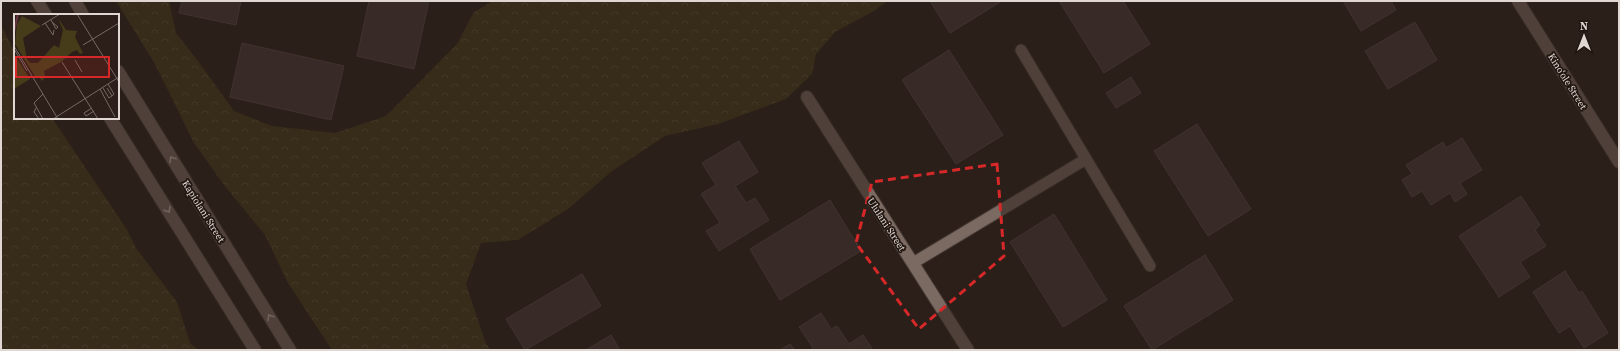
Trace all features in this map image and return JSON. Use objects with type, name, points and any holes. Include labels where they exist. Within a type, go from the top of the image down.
[{"type":"street","points":[[37,1],[45,14]]},
{"type":"street","points":[[74,1],[82,14]]},
{"type":"street","name":"Kinoʻole Street","points":[[1518,1],[1619,162]]},
{"type":"street","name":"Kapiolani Street","points":[[119,73],[290,350]]},
{"type":"street","name":"Ululani Street","points":[[807,97],[968,350]]},
{"type":"street","points":[[111,119],[255,350]]},
{"type":"lane","points":[[1021,50],[1150,266]]},
{"type":"lane","points":[[913,263],[1086,159]]},
{"type":"highlighted area","points":[[997,164],[1004,256],[919,329],[856,243],[872,182]]},
{"type":"green space","points":[[116,1],[169,1],[176,33],[234,111],[272,126],[335,133],[386,116],[457,44],[474,12],[493,1],[887,1],[874,11],[835,32],[816,54],[812,74],[786,99],[718,124],[665,136],[612,171],[568,209],[518,240],[481,243],[466,284],[486,344],[491,350],[332,350],[288,283],[265,235],[224,185],[194,143],[155,64]]},
{"type":"green space","points":[[1,25],[14,50],[14,119],[53,119],[126,228],[136,248],[177,302],[190,343],[198,350],[1,350]]},
{"type":"building","points":[[182,1],[241,1],[236,25],[179,13]]},
{"type":"building","points":[[369,1],[429,1],[414,69],[357,56]]},
{"type":"building","points":[[930,1],[1002,1],[950,33]]},
{"type":"building","points":[[1059,1],[1123,1],[1150,44],[1104,73]]},
{"type":"building","points":[[1343,1],[1391,1],[1396,10],[1361,31]]},
{"type":"building","points":[[1415,22],[1437,60],[1388,89],[1365,51]]},
{"type":"building","points":[[242,43],[344,66],[331,120],[230,97]]},
{"type":"building","points":[[949,50],[1003,135],[956,164],[902,80]]},
{"type":"building","points":[[1131,77],[1141,93],[1116,108],[1106,93]]},
{"type":"building","points":[[1197,124],[1251,209],[1208,236],[1154,151]]},
{"type":"building","points":[[1462,138],[1482,170],[1460,183],[1467,194],[1455,202],[1450,193],[1431,205],[1422,191],[1412,197],[1402,180],[1412,174],[1406,165],[1443,142],[1446,148]]},
{"type":"building","points":[[739,141],[758,172],[735,186],[746,203],[755,198],[769,220],[719,251],[706,231],[720,223],[701,194],[716,185],[702,163]]},
{"type":"building","points":[[1521,196],[1540,225],[1535,230],[1546,246],[1520,262],[1530,277],[1499,297],[1459,236]]},
{"type":"building","points":[[830,200],[861,251],[780,300],[750,249]]},
{"type":"building","points":[[1054,214],[1107,300],[1063,327],[1010,242]]},
{"type":"building","points":[[1205,255],[1233,300],[1152,350],[1124,306]]},
{"type":"building","points":[[1565,271],[1579,293],[1582,291],[1608,333],[1584,348],[1570,326],[1559,333],[1533,292]]},
{"type":"building","points":[[582,274],[601,306],[525,350],[506,319]]},
{"type":"building","points":[[821,313],[831,329],[837,326],[849,344],[863,335],[873,350],[810,350],[813,348],[799,327]]},
{"type":"building","points":[[611,335],[620,350],[586,350]]},
{"type":"building","points":[[790,344],[795,350],[780,350]]}]
